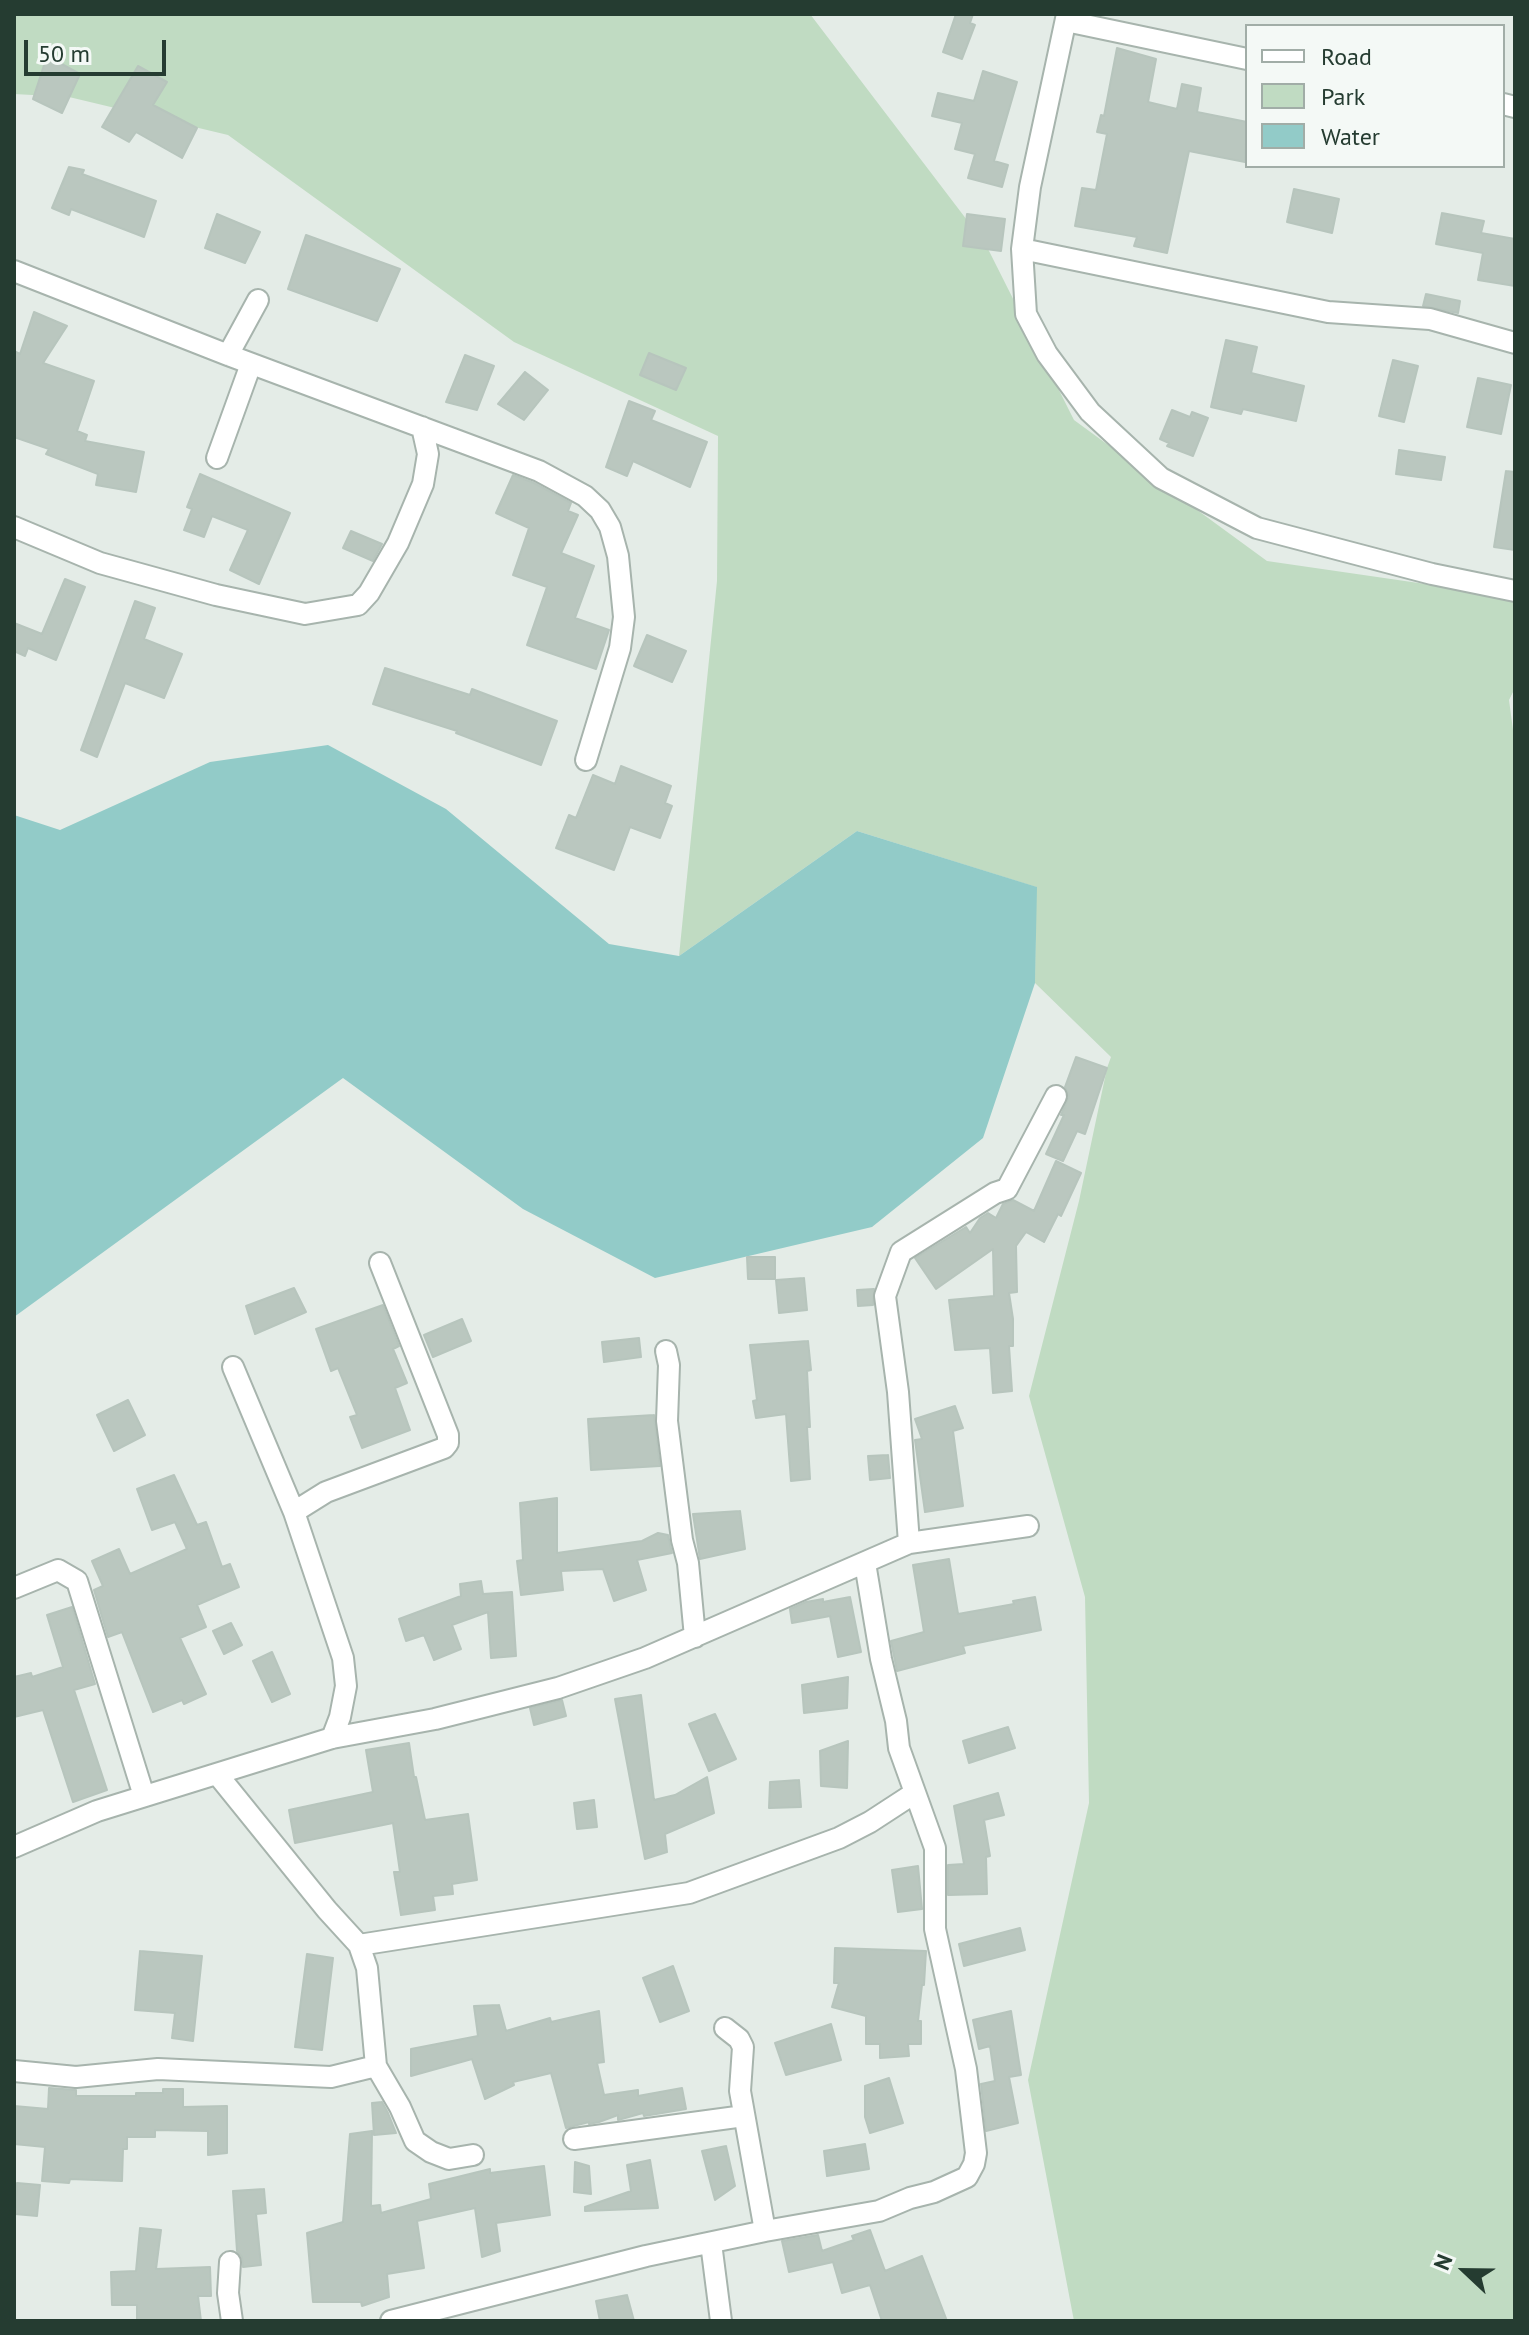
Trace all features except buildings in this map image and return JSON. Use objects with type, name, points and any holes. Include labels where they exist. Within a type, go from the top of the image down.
[{"type":"street","points":[[1245,59],[1066,17],[1030,187],[1022,249],[1026,314],[1047,354],[1090,412],[1161,478],[1257,528],[1432,574],[1515,591]]},
{"type":"street","points":[[1022,249],[1328,312],[1430,319],[1515,343]]},
{"type":"street","points":[[14,271],[251,364],[539,471],[585,496],[600,510],[610,527],[618,556],[624,617],[620,648],[586,760]]},
{"type":"street","points":[[228,355],[258,300]]},
{"type":"street","points":[[217,458],[251,364]]},
{"type":"street","points":[[14,527],[100,563],[216,595],[305,614],[358,605],[369,593],[398,543],[423,484],[428,454],[422,427]]},
{"type":"street","points":[[909,1543],[898,1392],[885,1296],[901,1252],[995,1193],[1007,1189],[1056,1096]]},
{"type":"street","points":[[294,1512],[326,1492],[444,1448],[448,1443],[448,1435],[380,1263]]},
{"type":"street","points":[[666,1351],[669,1365],[667,1421],[682,1540],[688,1563],[695,1637]]},
{"type":"street","points":[[233,1367],[294,1512],[343,1658],[346,1686],[332,1738]]},
{"type":"street","points":[[14,1847],[97,1811],[332,1738],[451,1716],[558,1688],[645,1658],[909,1543],[1028,1526]]},
{"type":"street","points":[[391,2321],[466,2313],[646,2256],[879,2211],[951,2186],[967,2177],[976,2153],[966,2069],[935,1929],[935,1848],[913,1794],[899,1748],[865,1563]]},
{"type":"street","points":[[14,1588],[58,1570],[77,1581],[144,1796]]},
{"type":"street","points":[[217,1774],[359,1945],[367,1968],[376,2066],[415,2141],[449,2159],[473,2155]]},
{"type":"street","points":[[359,1945],[689,1893],[839,1838],[913,1794]]},
{"type":"street","points":[[725,2028],[739,2039],[743,2047],[740,2091],[765,2231]]},
{"type":"street","points":[[14,2071],[76,2077],[158,2069],[331,2077],[376,2066]]},
{"type":"street","points":[[574,2139],[744,2116]]},
{"type":"street","points":[[711,2243],[721,2321]]},
{"type":"street","points":[[230,2262],[228,2293],[232,2321]]},
{"type":"green space","points":[[14,14],[810,14],[986,245],[1074,420],[1267,561],[1515,597],[1515,688],[1509,700],[1515,745],[1515,2321],[1074,2321],[1028,2080],[1089,1803],[1085,1597],[1029,1396],[1079,1201],[1111,1057],[1035,983],[1036,887],[857,831],[679,956],[717,581],[718,436],[514,342],[228,135],[69,97],[14,94]]},
{"type":"water","points":[[328,745],[446,809],[609,944],[679,956],[857,831],[1037,887],[1035,983],[983,1138],[872,1227],[655,1278],[523,1209],[343,1078],[14,1317],[14,815],[60,830],[210,762]]}]
